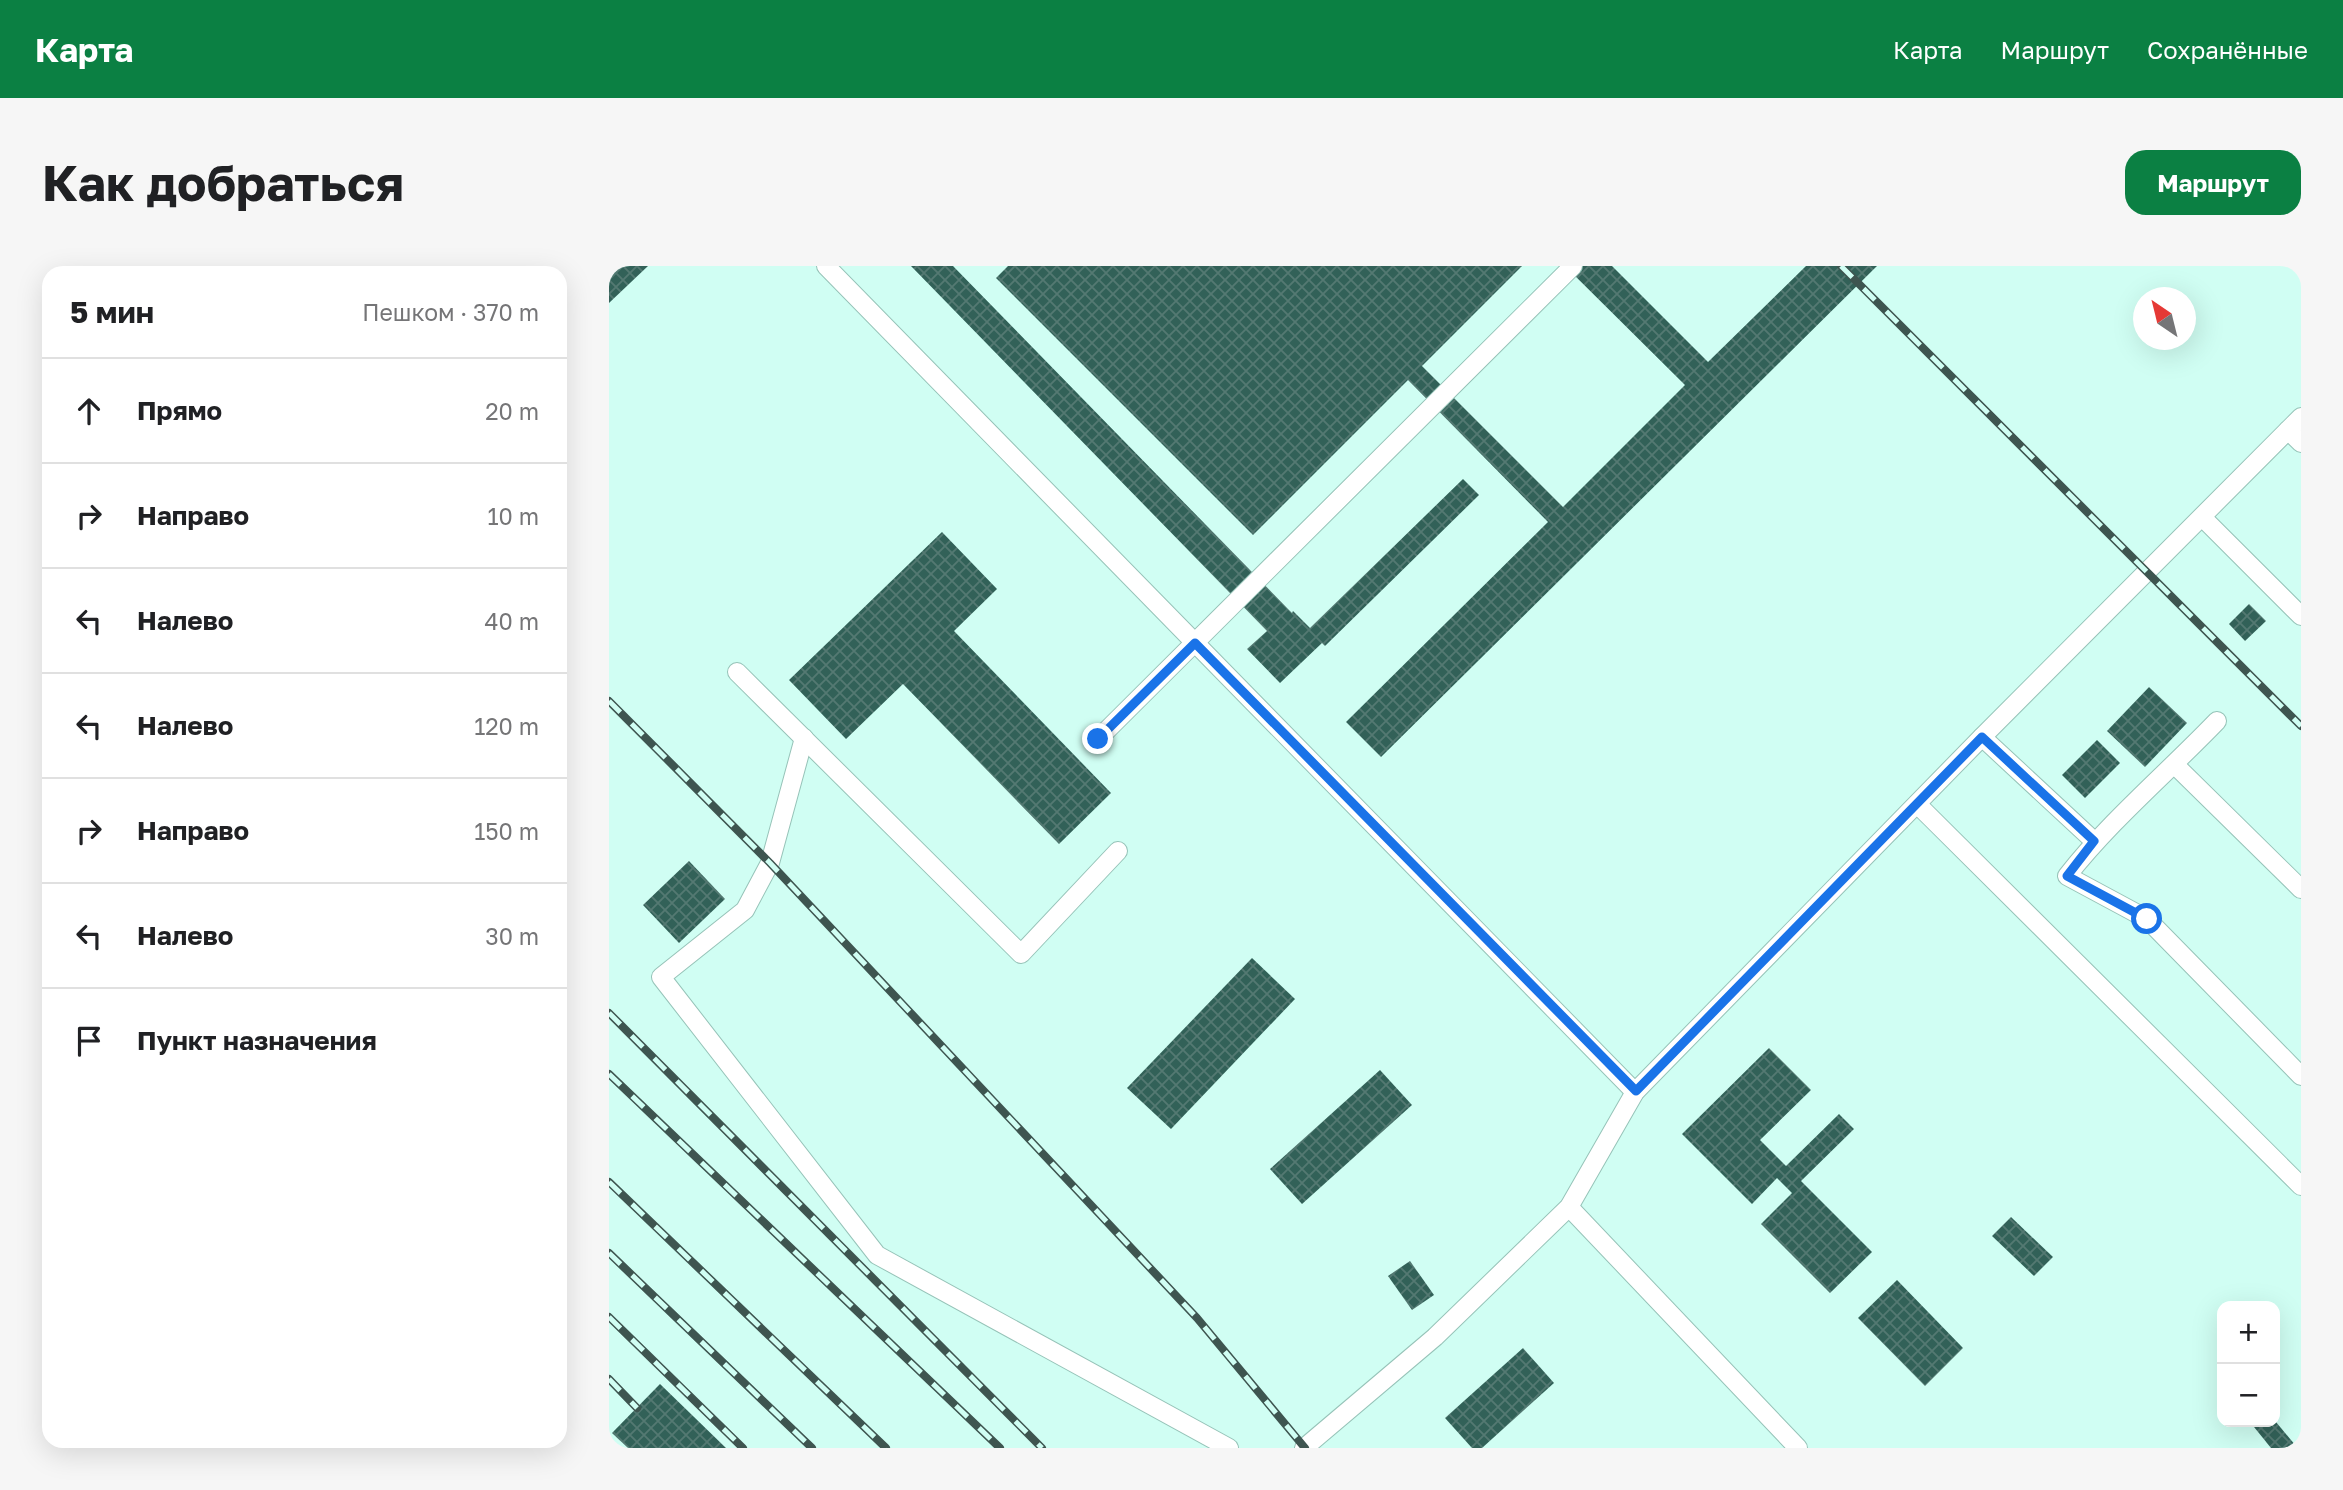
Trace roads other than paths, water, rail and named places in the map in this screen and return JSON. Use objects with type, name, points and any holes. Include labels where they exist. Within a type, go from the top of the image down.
[{"type":"lane","points":[[826,266],[1636,1091]]},
{"type":"lane","points":[[1098,739],[1573,266]]},
{"type":"lane","points":[[1304,1448],[1435,1337],[1569,1208],[1636,1091],[1982,737],[2301,417]]},
{"type":"lane","points":[[2288,430],[2301,443]]},
{"type":"lane","points":[[2203,518],[2301,616]]},
{"type":"lane","points":[[737,672],[1021,954],[1118,851]]},
{"type":"lane","points":[[2217,721],[2175,765],[2094,841],[2067,876],[2147,919],[2301,1076]]},
{"type":"lane","points":[[1982,737],[2094,841]]},
{"type":"lane","points":[[804,738],[770,863],[745,910],[661,977],[877,1255],[1229,1448]]},
{"type":"lane","points":[[2175,765],[2301,889]]},
{"type":"lane","points":[[1917,804],[2301,1186]]},
{"type":"lane","points":[[1569,1208],[1798,1448]]},
{"type":"railway","points":[[1841,266],[2301,726]]},
{"type":"railway","points":[[609,701],[770,863],[1197,1318],[1305,1448]]},
{"type":"railway","points":[[609,1013],[1042,1448]]},
{"type":"railway","points":[[609,1074],[1000,1448]]},
{"type":"railway","points":[[609,1182],[886,1448]]},
{"type":"railway","points":[[609,1253],[812,1448]]},
{"type":"railway","points":[[609,1317],[743,1448]]},
{"type":"railway","points":[[609,1379],[637,1408]]}]
